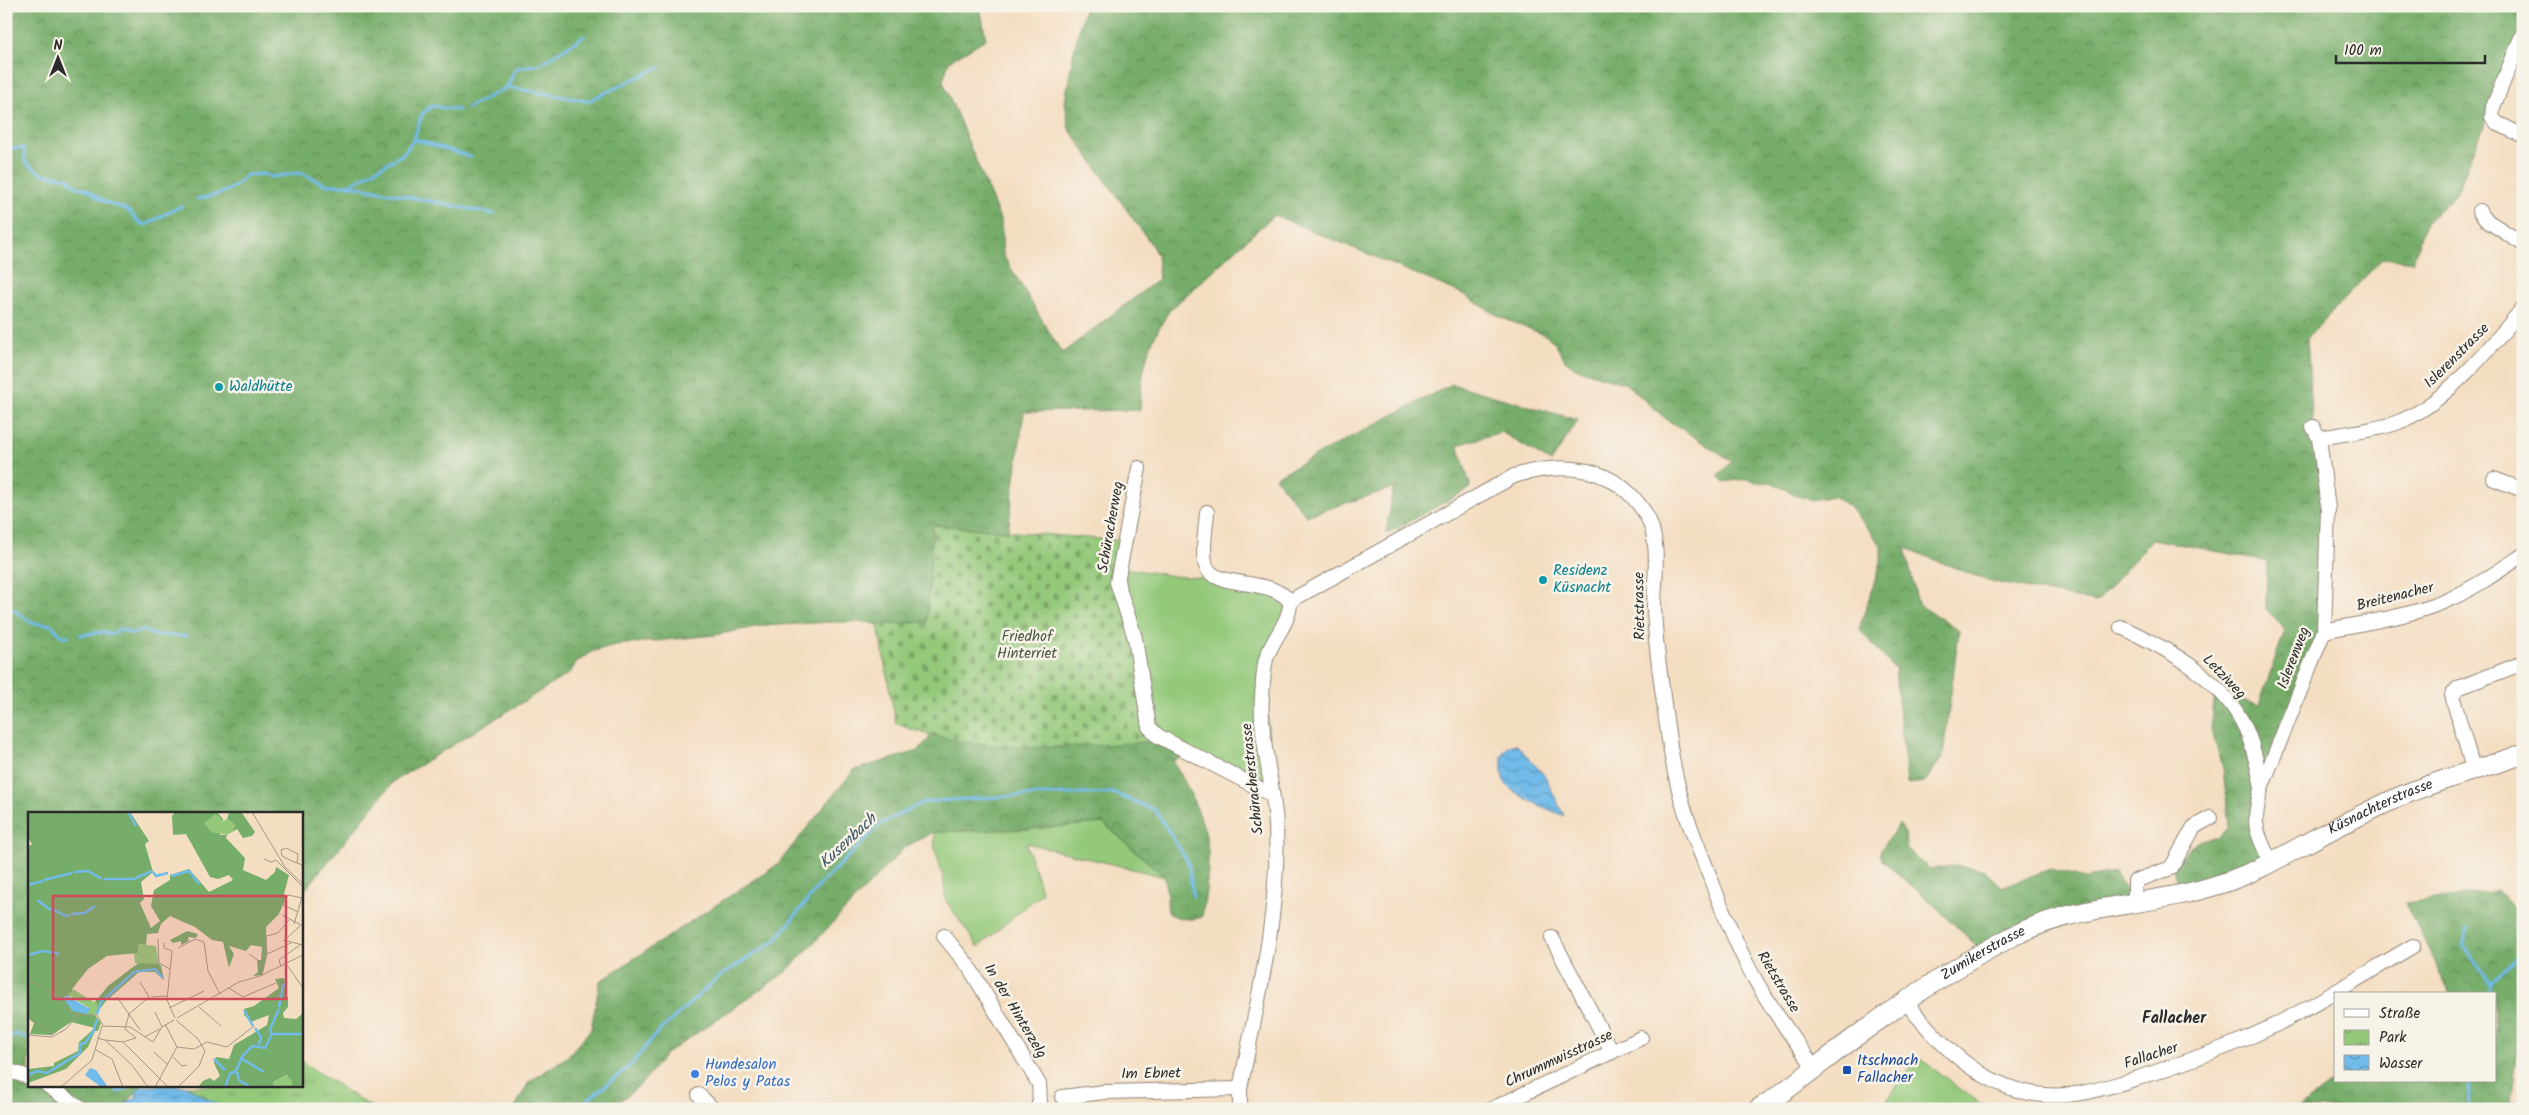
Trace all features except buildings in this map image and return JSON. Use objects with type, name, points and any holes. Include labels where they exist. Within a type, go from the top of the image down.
[{"type":"main road","name":"Küsnachterstrasse","points":[[2244,876],[2345,823],[2413,791],[2523,754]]},
{"type":"main road","name":"Zumikerstrasse","points":[[1758,1109],[1801,1080],[1906,1002],[1982,953],[2049,920],[2088,909],[2195,891],[2244,876]]},
{"type":"street","points":[[2523,33],[2493,107],[2492,117],[2497,124],[2523,136]]},
{"type":"street","points":[[2479,210],[2486,220],[2523,244]]},
{"type":"street","name":"Islerenstrasse","points":[[2316,433],[2400,422],[2436,402],[2505,331],[2523,308]]},
{"type":"street","name":"Islerenweg","points":[[2271,862],[2255,826],[2256,809],[2262,786],[2324,631],[2328,508],[2316,433]]},
{"type":"street","name":"Schüracherweg","points":[[1138,468],[1117,582],[1135,638],[1148,728],[1158,736],[1270,794]]},
{"type":"street","name":"Rietstrasse","points":[[1290,601],[1496,485],[1537,469],[1578,468],[1596,473],[1612,481],[1636,500],[1652,528],[1655,548],[1654,608],[1658,663],[1669,738],[1685,812],[1745,961],[1769,1004],[1815,1068]]},
{"type":"street","points":[[2494,479],[2523,490]]},
{"type":"street","points":[[1207,512],[1204,562],[1209,572],[1216,579],[1224,581],[1246,582],[1274,588],[1290,601]]},
{"type":"street","name":"Breitenacher","points":[[2324,631],[2409,613],[2441,603],[2480,584],[2523,555]]},
{"type":"street","name":"Schüracherstrasse","points":[[1240,1109],[1240,1088],[1270,931],[1276,824],[1270,794],[1262,700],[1266,661],[1277,633],[1291,610],[1290,601]]},
{"type":"street","name":"Letziweg","points":[[2121,627],[2162,646],[2192,666],[2230,703],[2249,736],[2262,786]]},
{"type":"street","points":[[2474,772],[2452,694],[2458,688],[2523,663]]},
{"type":"street","points":[[2136,902],[2135,881],[2171,868],[2194,828],[2210,818]]},
{"type":"street","name":"In der Hinterzelg","points":[[944,936],[969,966],[1039,1084],[1040,1101],[1037,1109]]},
{"type":"street","points":[[1552,938],[1612,1052]]},
{"type":"street","name":"Fallacher","points":[[1906,1002],[1952,1054],[1971,1069],[1993,1080],[2028,1092],[2065,1096],[2090,1092],[2174,1066],[2246,1038],[2299,1012],[2413,946]]},
{"type":"street","name":"Chrummwisstrasse","points":[[1492,1109],[1641,1038]]},
{"type":"street","points":[[6,1070],[28,1078]]},
{"type":"street","points":[[51,1088],[81,1109]]},
{"type":"street","name":"Im Ebnet","points":[[1062,1097],[1104,1092],[1240,1088]]},
{"type":"street","points":[[699,1095],[713,1109]]},
{"type":"green space","points":[[6,6],[980,6],[986,39],[949,61],[943,81],[1001,221],[1003,255],[1062,353],[1159,279],[1157,255],[1151,244],[1069,129],[1065,101],[1074,50],[1085,6],[2523,6],[2523,33],[2456,194],[2425,223],[2413,262],[2383,258],[2307,338],[2313,427],[2328,508],[2324,631],[2256,809],[2271,862],[2181,889],[2173,869],[2191,846],[2203,840],[2218,838],[2229,827],[2223,768],[2211,729],[2215,693],[2259,705],[2285,630],[2266,609],[2267,561],[2152,539],[2097,602],[1988,581],[1905,548],[1918,604],[1959,630],[1943,756],[1925,782],[1907,784],[1895,669],[1859,629],[1881,562],[1881,545],[1850,507],[1833,496],[1812,500],[1798,496],[1771,482],[1756,483],[1747,479],[1724,482],[1718,476],[1732,461],[1666,419],[1626,384],[1575,368],[1565,360],[1554,342],[1545,335],[1500,317],[1461,293],[1274,215],[1170,310],[1156,335],[1147,358],[1142,382],[1140,410],[1024,412],[1008,531],[934,525],[927,622],[878,625],[868,622],[832,622],[761,626],[715,635],[615,645],[591,652],[576,663],[570,673],[394,781],[302,894],[302,812],[28,812],[28,1088],[140,1088],[126,1103],[125,1109],[6,1109]]},
{"type":"green space","points":[[1452,384],[1578,420],[1551,462],[1501,432],[1458,445],[1471,488],[1386,534],[1393,488],[1306,516],[1275,477]]},
{"type":"green space","name":"Friedhof Hinterriet","points":[[933,525],[1124,541],[1119,567],[1158,736],[1146,742],[1020,747],[959,741],[896,724],[878,625],[927,622]]},
{"type":"green space","points":[[1119,567],[1173,576],[1216,579],[1290,601],[1266,661],[1270,794],[1158,736]]},
{"type":"green space","points":[[956,707],[1146,721],[1184,756],[1173,761],[1195,804],[1207,842],[1208,874],[1202,917],[1184,919],[1168,912],[1165,877],[1103,823],[1028,829],[934,832],[905,847],[786,972],[666,1054],[641,1084],[611,1109],[514,1109],[529,1082],[567,1057],[591,1029],[600,981],[777,865],[854,770],[918,751]]},
{"type":"green space","points":[[1103,823],[1165,877],[1026,843],[1042,893],[978,947],[946,901],[943,877],[935,849],[934,832],[1028,829]]},
{"type":"green space","points":[[1899,824],[1905,832],[1906,848],[1929,869],[1952,866],[1983,869],[2001,887],[2050,869],[2085,878],[2115,873],[2135,902],[1983,952],[1934,905],[1882,860],[1880,851]]},
{"type":"green space","points":[[2497,890],[2523,919],[2523,1007],[2510,1101],[2523,1100],[2523,1109],[2296,1109],[2334,1081],[2496,1082],[2496,992],[2449,992],[2406,903]]},
{"type":"green space","points":[[1918,1057],[1987,1109],[1880,1109]]},
{"type":"green space","points":[[302,1062],[374,1109],[224,1109],[189,1088],[302,1088]]},
{"type":"water","points":[[1516,744],[1545,776],[1564,816],[1525,798],[1506,784],[1502,773],[1502,757],[1510,746]]},
{"type":"water","points":[[140,1088],[189,1088],[224,1109],[125,1109],[126,1103],[137,1097],[136,1092]]},
{"type":"waterway","points":[[507,87],[516,68],[540,64],[584,36]]},
{"type":"waterway","points":[[467,108],[507,87],[588,101],[660,67]]},
{"type":"waterway","points":[[197,199],[230,189],[246,175],[265,174],[270,177],[300,173],[328,185],[349,185],[403,154],[414,139],[422,114],[432,106],[458,110]]},
{"type":"waterway","points":[[414,139],[471,157]]},
{"type":"waterway","points":[[6,149],[24,148],[25,162],[42,174],[68,178],[76,187],[87,189],[100,199],[127,210],[139,222],[145,225],[182,206]]},
{"type":"waterway","points":[[350,185],[494,214]]},
{"type":"waterway","points":[[6,612],[14,610],[32,623],[52,625],[61,636],[68,636]]},
{"type":"waterway","points":[[80,635],[103,632],[112,634],[120,629],[132,634],[142,630],[154,635],[186,636]]},
{"type":"waterway","name":"Kusenbach","points":[[576,1109],[630,1066],[657,1033],[720,976],[775,941],[822,882],[881,824],[924,802],[1011,796],[1113,793],[1155,810],[1188,862],[1193,896]]},
{"type":"waterway","points":[[2468,928],[2463,945],[2490,982]]},
{"type":"waterway","points":[[2488,992],[2490,982],[2523,951]]},
{"type":"waterway","points":[[7,1044],[10,1037],[15,1034],[28,1039]]},
{"type":"waterway","points":[[2468,1109],[2470,1082]]},
{"type":"waterway","points":[[114,1088],[119,1092],[127,1088]]},
{"type":"place","name":"Waldhütte","points":[[219,387]]},
{"type":"place","name":"Residenz Küsnacht","points":[[1543,580]]},
{"type":"place","name":"Itschnach Fallacher","points":[[1847,1070]]},
{"type":"place","name":"Hundesalon Pelos y Patas","points":[[695,1074]]},
{"type":"district","name":"Fallacher","points":[[2174,1018]]}]
